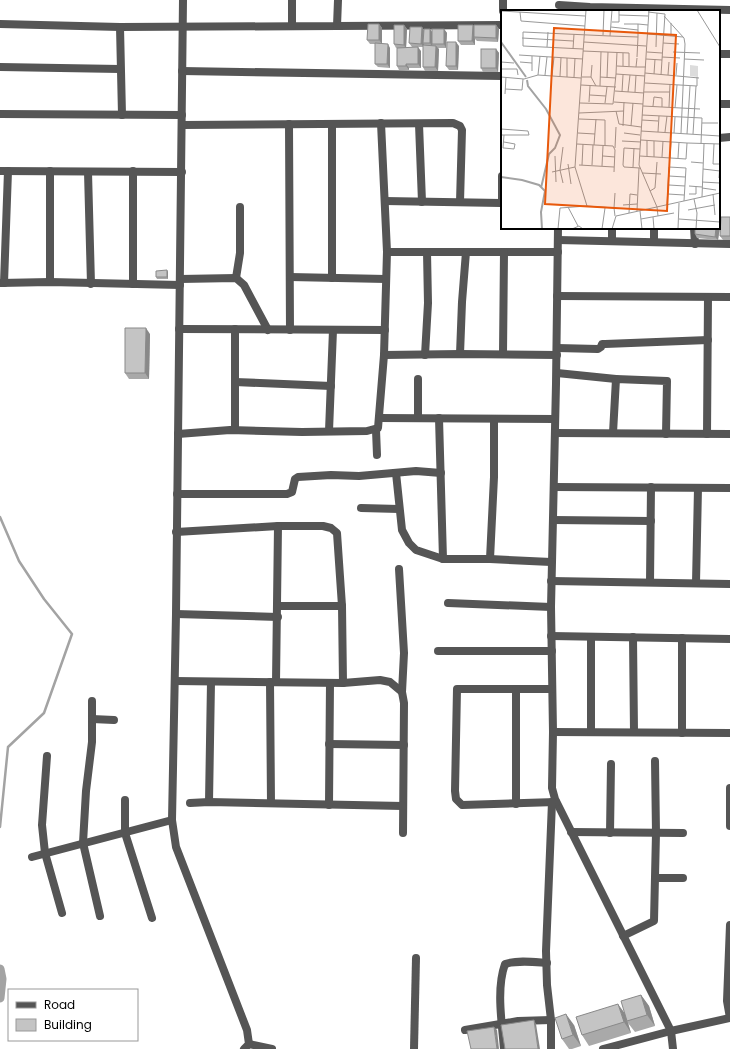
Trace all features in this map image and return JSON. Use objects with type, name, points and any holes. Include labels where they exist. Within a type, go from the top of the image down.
[{"type":"street","points":[[183,0],[182,172],[172,820],[176,847],[247,1030],[247,1047],[272,1049]]},
{"type":"street","points":[[292,0],[292,26]]},
{"type":"street","points":[[337,26],[338,0]]},
{"type":"street","points":[[697,0],[698,9]]},
{"type":"street","points":[[559,5],[652,6],[730,10]]},
{"type":"street","points":[[0,24],[120,27],[501,25]]},
{"type":"street","points":[[120,27],[122,115]]},
{"type":"street","points":[[0,67],[120,69]]},
{"type":"street","points":[[182,71],[501,76]]},
{"type":"street","points":[[0,114],[182,116]]},
{"type":"street","points":[[377,455],[376,430],[378,427],[379,418],[384,355],[387,252],[381,123]]},
{"type":"street","points":[[182,125],[453,123],[460,126],[462,130],[460,202]]},
{"type":"street","points":[[289,124],[290,330]]},
{"type":"street","points":[[332,124],[332,278]]},
{"type":"street","points":[[419,124],[422,202]]},
{"type":"street","points":[[182,172],[4,171],[2,283],[50,282],[133,284],[236,278],[244,285],[268,330]]},
{"type":"street","points":[[50,171],[50,282]]},
{"type":"street","points":[[88,172],[91,284]]},
{"type":"street","points":[[133,172],[133,284]]},
{"type":"street","points":[[385,201],[501,203]]},
{"type":"street","points":[[236,278],[240,254],[240,208]]},
{"type":"street","points":[[551,1049],[551,1020],[546,951],[549,909],[548,872],[554,802],[552,788],[553,732],[550,607],[556,419],[558,229]]},
{"type":"street","points":[[612,229],[612,241]]},
{"type":"street","points":[[654,229],[654,242]]},
{"type":"street","points":[[694,229],[695,244]]},
{"type":"street","points":[[558,240],[730,244]]},
{"type":"street","points":[[387,252],[558,252]]},
{"type":"street","points":[[425,355],[428,303],[426,252]]},
{"type":"street","points":[[460,354],[466,252]]},
{"type":"street","points":[[503,354],[504,252]]},
{"type":"street","points":[[290,277],[386,279]]},
{"type":"street","points":[[557,296],[730,297]]},
{"type":"street","points":[[707,434],[708,297]]},
{"type":"street","points":[[179,329],[385,330]]},
{"type":"street","points":[[235,330],[235,430]]},
{"type":"street","points":[[329,431],[333,330]]},
{"type":"street","points":[[384,355],[557,352],[598,349],[602,344],[708,340]]},
{"type":"street","points":[[556,373],[616,379],[667,381],[666,434]]},
{"type":"street","points":[[418,379],[418,418]]},
{"type":"street","points":[[613,433],[616,379]]},
{"type":"street","points":[[235,382],[331,386]]},
{"type":"street","points":[[379,418],[556,419]]},
{"type":"street","points":[[439,418],[443,559]]},
{"type":"street","points":[[490,559],[494,477],[494,419]]},
{"type":"street","points":[[178,434],[235,430],[376,430]]},
{"type":"street","points":[[555,433],[730,434]]},
{"type":"street","points":[[177,494],[287,494],[292,492],[295,479],[298,477],[331,475],[359,476],[416,471],[441,472]]},
{"type":"street","points":[[396,472],[402,530],[409,543],[416,550],[443,559],[490,559],[551,562]]},
{"type":"street","points":[[554,487],[730,488]]},
{"type":"street","points":[[650,582],[651,487]]},
{"type":"street","points":[[696,583],[698,488]]},
{"type":"street","points":[[361,508],[400,509]]},
{"type":"street","points":[[553,520],[651,521]]},
{"type":"street","points":[[176,532],[278,526],[323,526],[332,528],[337,533],[342,606],[344,683]]},
{"type":"street","points":[[270,803],[273,682],[278,617],[278,526]]},
{"type":"street","points":[[399,569],[404,653],[402,692],[404,703],[403,833]]},
{"type":"street","points":[[551,581],[730,584]]},
{"type":"street","points":[[448,603],[550,607]]},
{"type":"street","points":[[278,606],[342,606]]},
{"type":"street","points":[[176,614],[278,617]]},
{"type":"street","points":[[551,636],[730,639]]},
{"type":"street","points":[[591,637],[591,732]]},
{"type":"street","points":[[633,637],[634,732]]},
{"type":"street","points":[[682,638],[682,733]]},
{"type":"street","points":[[438,651],[552,651]]},
{"type":"street","points":[[174,681],[344,683],[380,680],[390,682],[402,692]]},
{"type":"street","points":[[209,802],[211,682]]},
{"type":"street","points":[[329,804],[330,683]]},
{"type":"street","points":[[552,689],[457,689],[455,791],[456,799],[462,805],[554,802]]},
{"type":"street","points":[[516,689],[516,804]]},
{"type":"street","points":[[92,701],[92,742],[86,792],[83,843],[100,916]]},
{"type":"street","points":[[92,719],[114,720]]},
{"type":"street","points":[[553,732],[730,733]]},
{"type":"street","points":[[329,744],[404,745]]},
{"type":"street","points":[[47,756],[42,825],[45,853],[62,913]]},
{"type":"street","points":[[623,936],[654,921],[656,878],[655,761]]},
{"type":"street","points":[[610,833],[611,764]]},
{"type":"street","points":[[730,788],[730,826]]},
{"type":"street","points":[[125,800],[125,833],[152,918]]},
{"type":"street","points":[[190,803],[209,802],[404,806]]},
{"type":"street","points":[[554,802],[571,832],[671,1031],[673,1049]]},
{"type":"street","points":[[32,857],[172,820]]},
{"type":"street","points":[[571,832],[683,833]]},
{"type":"street","points":[[656,878],[683,878]]},
{"type":"street","points":[[603,1049],[671,1031],[730,1018],[727,1001],[730,925]]},
{"type":"street","points":[[414,1049],[416,958]]},
{"type":"street","points":[[504,1049],[500,1003],[501,980],[504,964],[531,962],[547,963]]},
{"type":"street","points":[[465,1030],[518,1021],[551,1020]]},
{"type":"building","points":[[368,24],[379,24],[379,40],[367,40]]},
{"type":"building","points":[[394,25],[404,25],[404,45],[394,44]]},
{"type":"building","points":[[458,25],[473,25],[472,41],[458,41]]},
{"type":"building","points":[[474,25],[496,25],[496,38],[474,37]]},
{"type":"building","points":[[410,27],[422,27],[421,44],[409,43]]},
{"type":"building","points":[[424,29],[430,29],[430,43],[423,43]]},
{"type":"building","points":[[432,29],[444,29],[444,44],[432,44]]},
{"type":"building","points":[[447,42],[456,42],[456,66],[446,66]]},
{"type":"building","points":[[375,43],[388,44],[387,64],[375,64]]},
{"type":"building","points":[[423,45],[436,46],[435,67],[423,67]]},
{"type":"building","points":[[418,47],[418,64],[397,66],[397,48]]},
{"type":"building","points":[[481,49],[496,49],[496,68],[481,68]]},
{"type":"building","points":[[721,217],[730,217],[730,236],[720,236]]},
{"type":"building","points":[[695,229],[716,229],[715,237],[695,234]]},
{"type":"building","points":[[167,270],[167,277],[156,277],[156,271]]},
{"type":"building","points":[[125,328],[146,328],[145,373],[125,373]]},
{"type":"building","points":[[641,995],[647,1015],[627,1021],[621,1001]]},
{"type":"building","points":[[618,1004],[624,1022],[582,1035],[576,1017]]},
{"type":"building","points":[[566,1014],[573,1035],[562,1039],[555,1018]]},
{"type":"building","points":[[534,1020],[538,1049],[505,1049],[501,1025]]},
{"type":"building","points":[[494,1027],[497,1049],[471,1049],[467,1031]]},
{"type":"waterway","points":[[0,517],[19,561],[44,599],[72,634],[44,713],[8,747],[0,827]]},
{"type":"waterway","points":[[0,969],[2,979],[0,998]]}]
